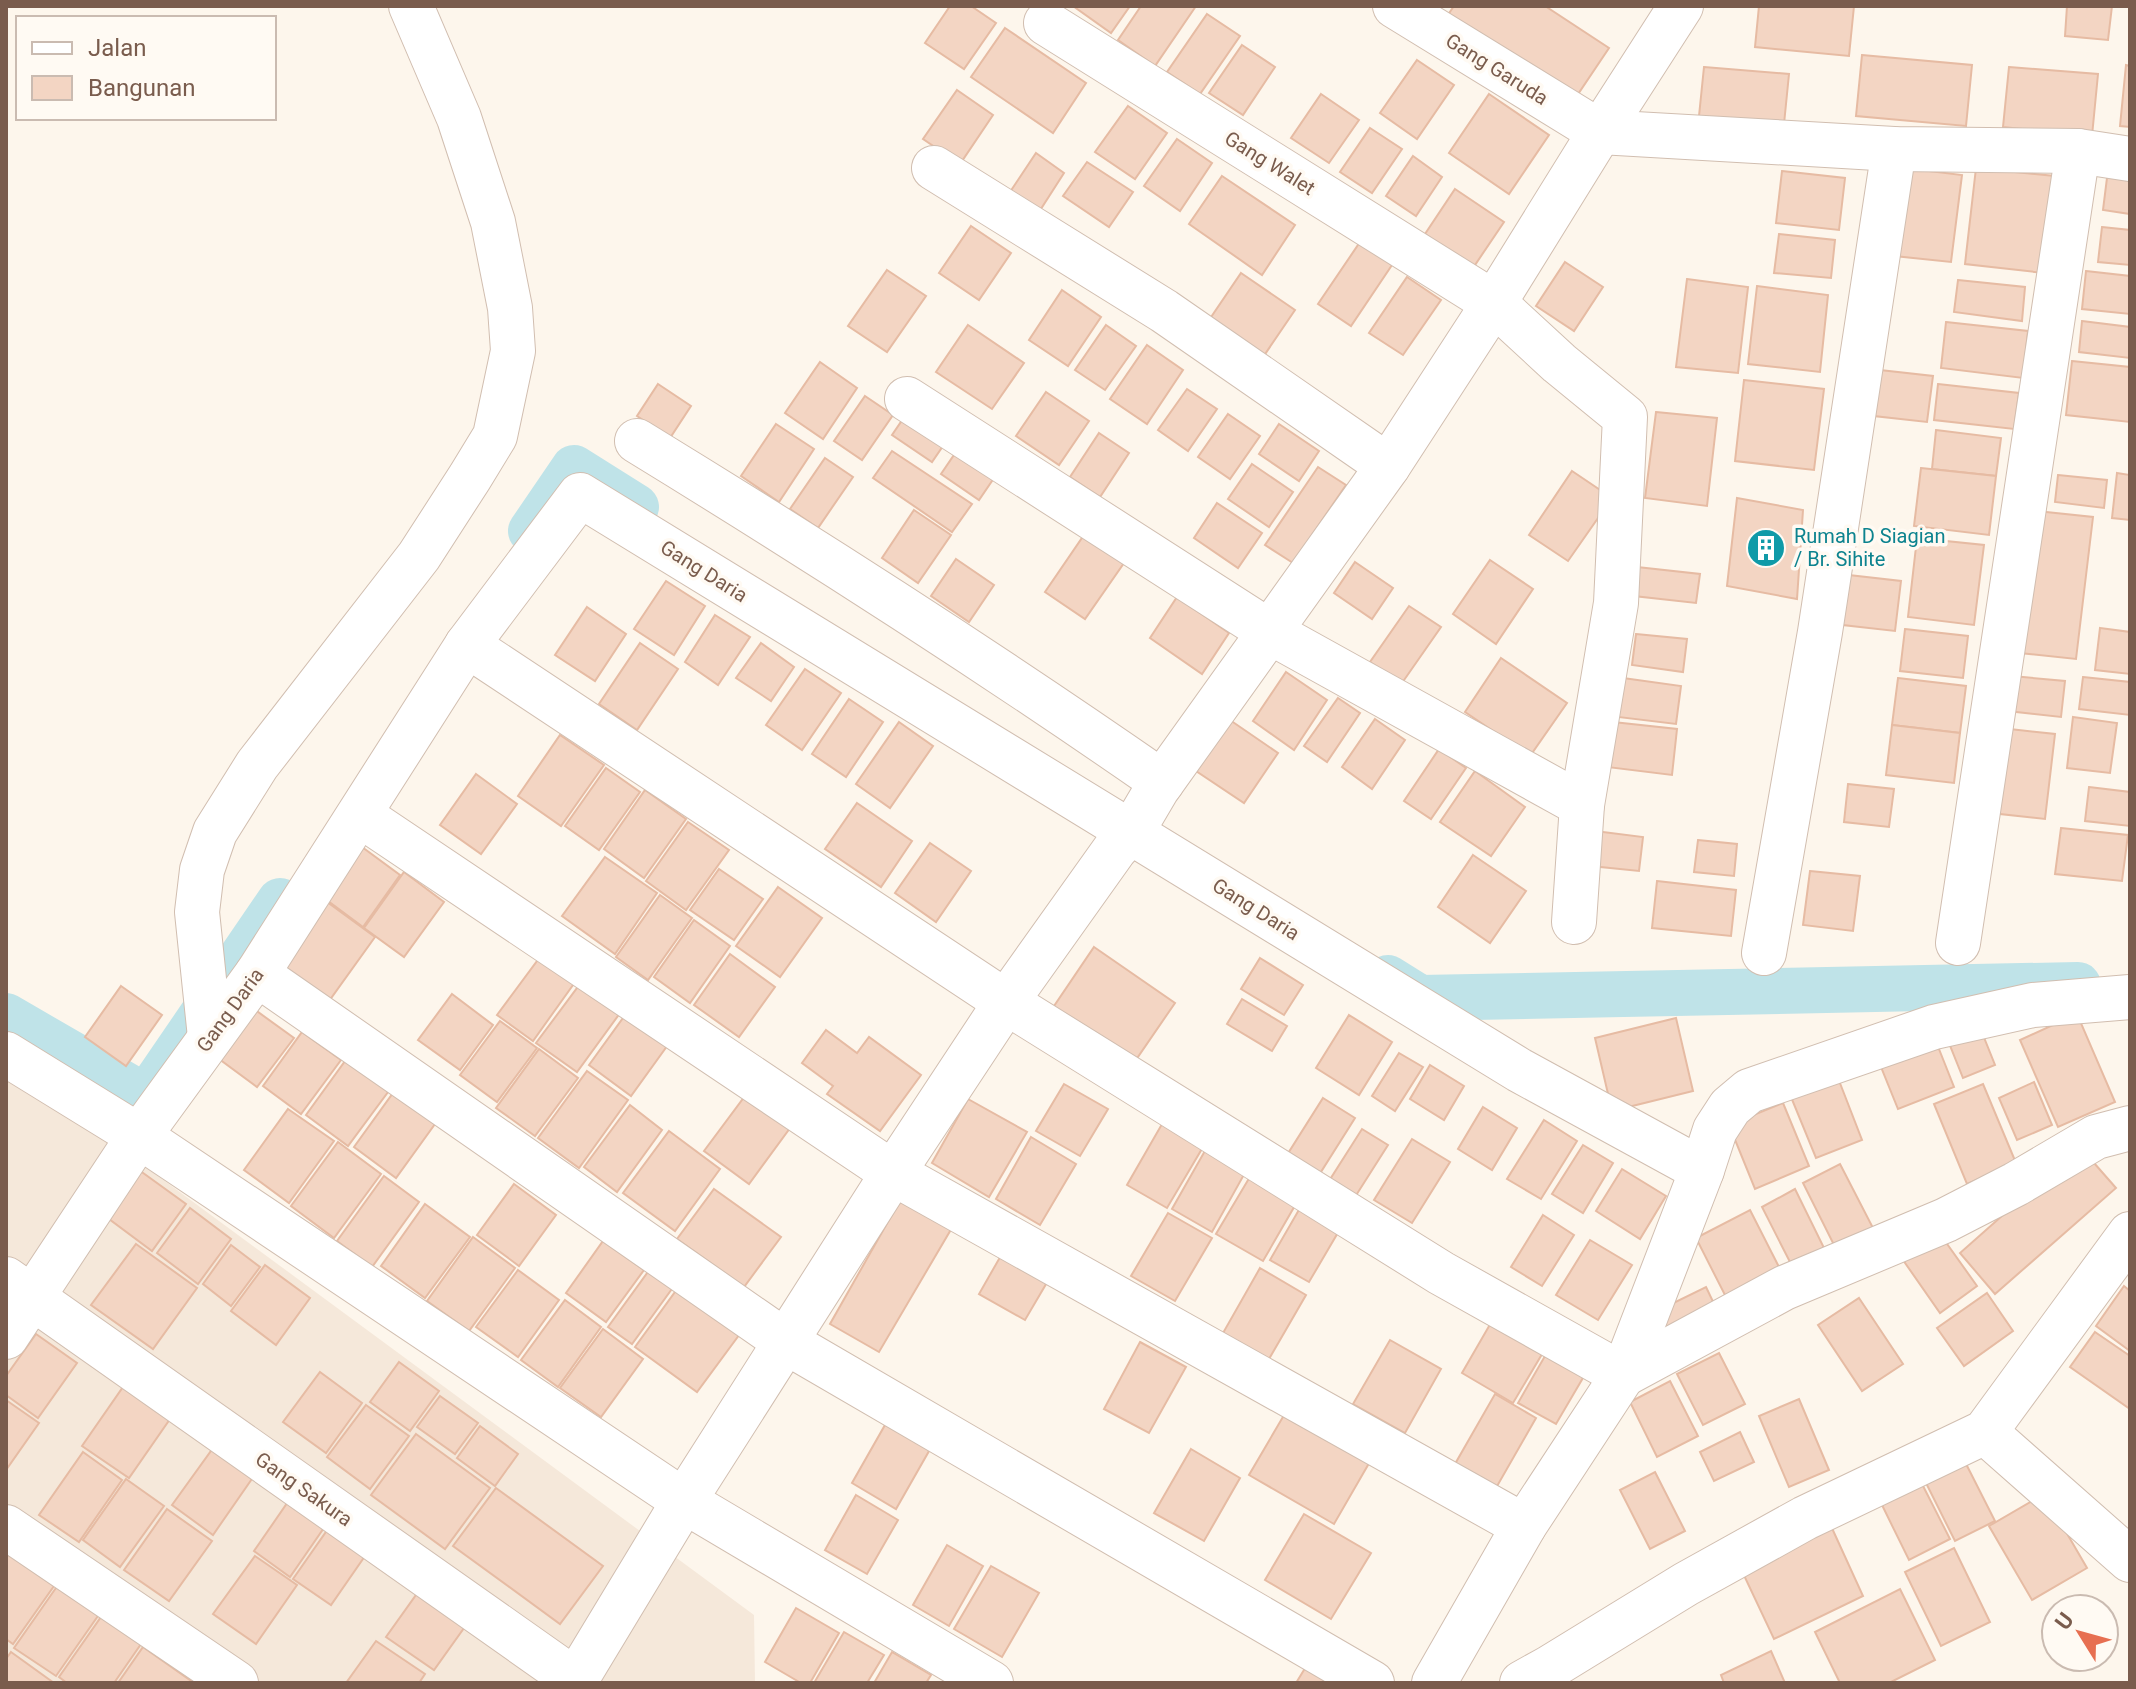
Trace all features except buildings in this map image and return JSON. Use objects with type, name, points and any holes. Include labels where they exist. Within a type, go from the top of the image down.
[{"type":"street","points":[[209,1027],[197,912],[202,870],[215,832],[257,765],[419,556],[470,477],[495,436],[513,351],[510,308],[493,222],[459,118],[411,6]]},
{"type":"street","name":"Gang Garuda","points":[[1395,6],[1600,132]]},
{"type":"street","points":[[574,1682],[684,1501],[893,1173],[1006,1002],[1115,849],[1132,830],[1159,786],[1388,466],[1681,6]]},
{"type":"street","name":"Gang Walet","points":[[1046,23],[1494,303],[1559,363],[1625,417],[1616,603],[1582,805]]},
{"type":"street","points":[[1600,132],[1894,149],[2078,151],[2130,159]]},
{"type":"street","points":[[1764,953],[1820,632],[1894,149]]},
{"type":"street","points":[[1958,943],[2078,151]]},
{"type":"street","points":[[934,168],[1164,311],[1388,466]]},
{"type":"street","points":[[907,399],[1270,632],[1582,805],[1574,922]]},
{"type":"street","points":[[637,441],[762,517],[1066,716],[1159,786]]},
{"type":"street","name":"Gang Daria","points":[[6,1337],[20,1288],[139,1136],[209,1027],[257,974],[467,645],[580,495],[1132,830],[1519,1070],[1702,1170]]},
{"type":"street","points":[[467,645],[1006,1002],[1441,1273],[1623,1375]]},
{"type":"street","points":[[360,815],[893,1173],[1524,1526]]},
{"type":"street","points":[[257,974],[786,1342],[1372,1683]]},
{"type":"street","points":[[1434,1683],[1524,1526],[1623,1375],[1715,1130],[1730,1107],[1749,1091],[1934,1027],[2033,1005],[2130,997]]},
{"type":"street","points":[[6,1054],[139,1136],[684,1501],[991,1683]]},
{"type":"street","points":[[1623,1375],[1784,1288],[1946,1220],[2096,1137],[2130,1128]]},
{"type":"street","points":[[1522,1683],[1686,1584],[1792,1526],[1985,1432],[2130,1234]]},
{"type":"street","name":"Gang Sakura","points":[[20,1288],[574,1682]]},
{"type":"street","points":[[1985,1432],[2130,1560]]},
{"type":"street","points":[[6,1527],[236,1683]]},
{"type":"shaded area","points":[[6,1064],[754,1615],[755,1683],[6,1683]]},
{"type":"waterway","points":[[531,531],[574,468],[636,507]]},
{"type":"waterway","points":[[6,1016],[146,1097],[280,901]]},
{"type":"waterway","points":[[1388,978],[1420,998],[2078,985]]},
{"type":"place","name":"Rumah D Siagian / Br. Sihite","points":[[1766,548]]}]
